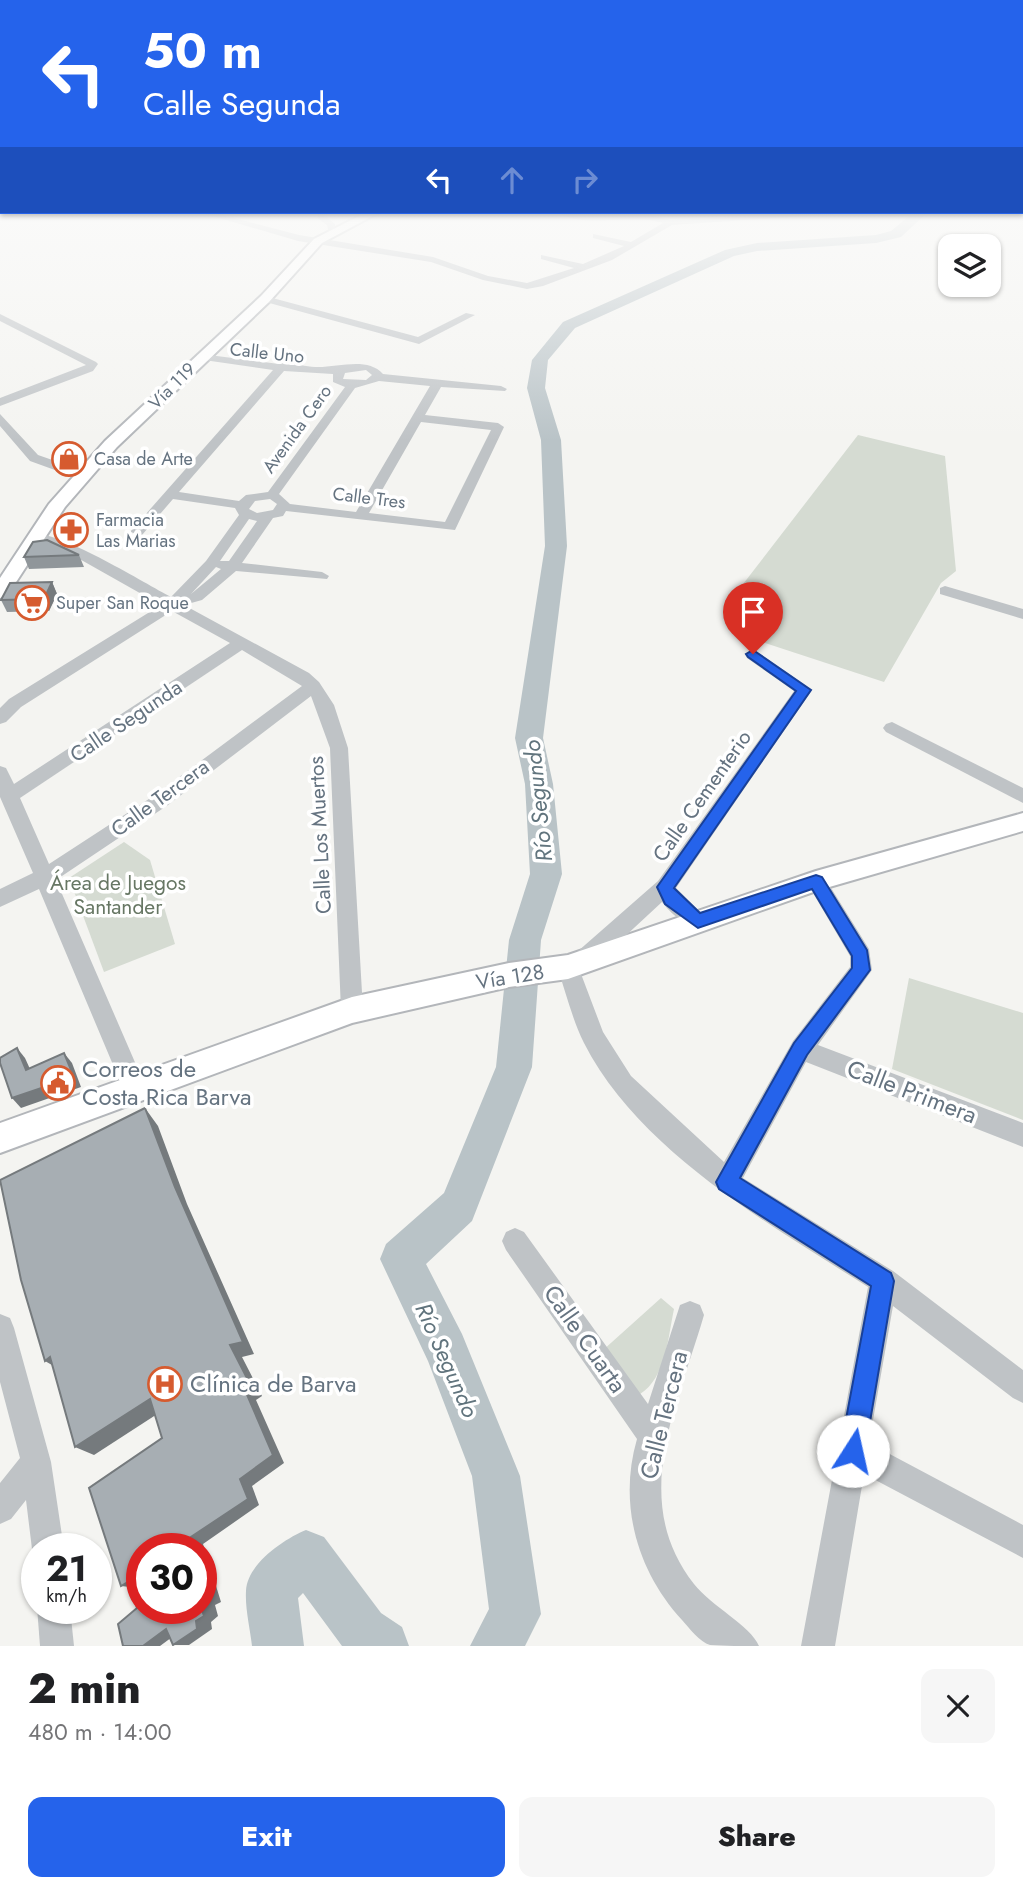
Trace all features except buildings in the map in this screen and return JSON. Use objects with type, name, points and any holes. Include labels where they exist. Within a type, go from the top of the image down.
[{"type":"main road","name":"Vía 119","points":[[0,592],[34,537],[82,475],[275,288]]},
{"type":"main road","name":"Vía 128","points":[[0,1139],[352,1010],[509,975],[567,967],[816,881],[1023,822]]},
{"type":"street","points":[[516,288],[525,292],[536,290],[536,288]]},
{"type":"street","points":[[263,301],[299,307],[419,341],[470,315]]},
{"type":"street","points":[[0,317],[92,364],[89,369],[0,402]]},
{"type":"street","name":"Calle Uno","points":[[198,360],[338,374]]},
{"type":"street","points":[[137,532],[281,368]]},
{"type":"street","points":[[377,377],[377,372],[369,368],[338,374],[340,383],[352,385],[365,384],[377,377],[501,389]]},
{"type":"street","points":[[360,516],[438,384]]},
{"type":"street","name":"Avenida Cero","points":[[272,495],[352,385]]},
{"type":"street","points":[[0,418],[34,458],[82,475]]},
{"type":"street","name":"Calle Tres","points":[[284,507],[450,527],[498,427],[419,418]]},
{"type":"street","points":[[170,495],[267,517]]},
{"type":"street","points":[[0,718],[15,703],[174,603],[211,564],[251,498],[272,495],[282,499],[284,507],[267,517],[233,566],[197,597],[174,603]]},
{"type":"street","name":"Calle Los Muertos","points":[[34,537],[81,554],[174,603],[303,677],[313,686],[325,705],[339,748],[352,1010]]},
{"type":"street","points":[[211,564],[322,576]]},
{"type":"street","points":[[946,591],[1023,614]]},
{"type":"street","name":"Calle Segunda","points":[[9,796],[241,643]]},
{"type":"street","name":"Calle Cementerio","points":[[567,967],[665,887],[804,690],[753,654]]},
{"type":"street","name":"Calle Tercera","points":[[0,899],[43,879],[117,830],[313,686]]},
{"type":"street","points":[[892,728],[1023,796]]},
{"type":"street","points":[[0,773],[135,1090]]},
{"type":"street","points":[[727,1182],[801,1049],[861,970],[861,955],[816,881]]},
{"type":"street","points":[[665,887],[671,899],[698,920]]},
{"type":"street","points":[[567,967],[593,1037],[623,1084],[727,1182],[883,1281],[1023,1388]]},
{"type":"street","name":"Calle Primera","points":[[801,1049],[1023,1135]]},
{"type":"street","name":"Calle Cuarta","points":[[515,1241],[654,1437]]},
{"type":"street","points":[[818,1646],[883,1281]]},
{"type":"street","name":"Calle Tercera","points":[[690,1315],[644,1477],[650,1537],[666,1572],[688,1605],[721,1635],[742,1646]]},
{"type":"street","points":[[0,1328],[36,1462],[46,1533]]},
{"type":"street","points":[[853,1451],[1023,1542]]},
{"type":"street","points":[[0,1508],[36,1462]]},
{"type":"street","points":[[55,1624],[57,1646]]},
{"type":"green space","points":[[858,435],[945,456],[956,571],[941,583],[884,682],[759,641],[740,588]]},
{"type":"green space","name":"Área de Juegos Santander","points":[[124,842],[150,860],[175,944],[104,972],[69,878]]},
{"type":"green space","points":[[909,978],[1023,1013],[1023,1120],[892,1069]]},
{"type":"green space","points":[[661,1298],[674,1309],[667,1344],[661,1367],[649,1387],[640,1394],[602,1351]]},
{"type":"waterway","name":"Río Segundo","points":[[496,1646],[515,1614],[496,1476],[446,1350],[401,1259],[458,1207],[514,1067],[525,940],[546,874],[539,784],[529,738],[551,597],[556,546],[551,440],[536,388],[540,360],[557,336],[569,325],[652,288]]},
{"type":"waterway","name":"Río Segundo","points":[[278,1646],[271,1588],[306,1555],[363,1631],[383,1646]]},
{"type":"place","name":"Casa de Arte","points":[[69,459]]},
{"type":"place","name":"Farmacia Las Marias","points":[[71,530]]},
{"type":"place","name":"Super San Roque","points":[[32,603]]},
{"type":"place","name":"Correos de Costa Rica Barva","points":[[58,1083]]},
{"type":"place","name":"Clínica de Barva","points":[[165,1384]]},
{"type":"route","points":[[753,654],[804,690],[665,887],[671,899],[698,920],[816,881],[861,955],[861,970],[832,1004],[801,1049],[727,1182],[883,1281],[853,1451]]}]
